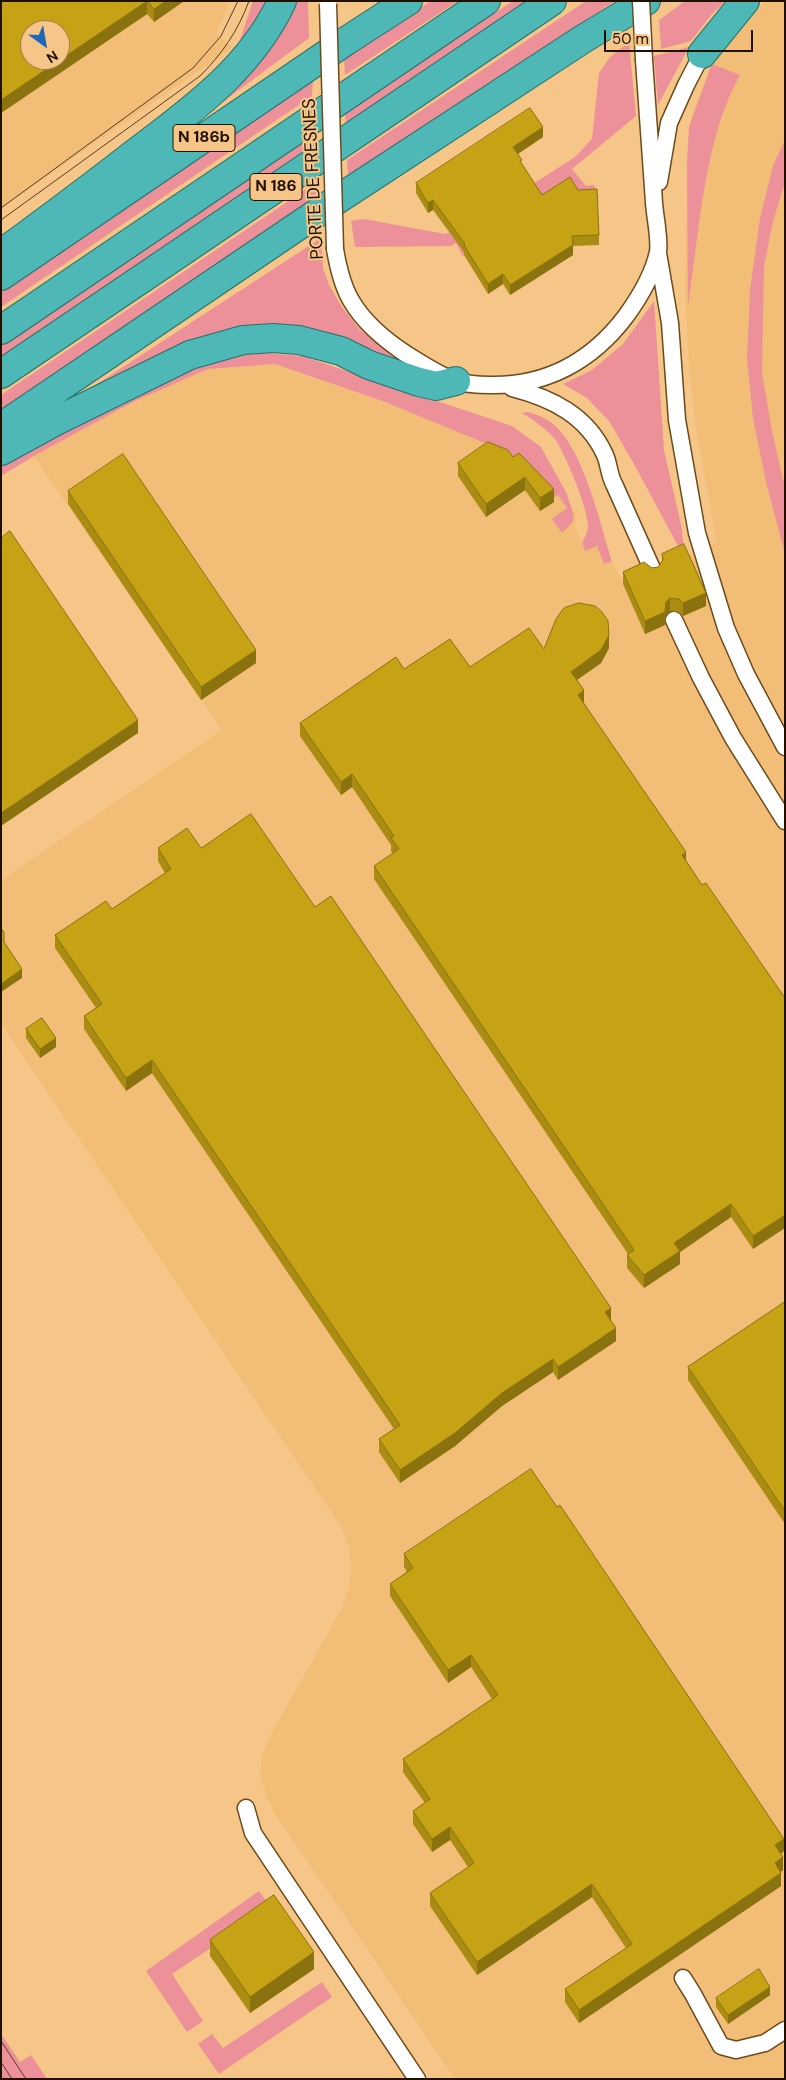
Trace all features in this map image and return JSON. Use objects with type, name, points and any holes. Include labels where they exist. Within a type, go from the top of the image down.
[{"type":"highway","points":[[1,254],[158,136],[216,88],[239,66],[256,44],[282,1]]},
{"type":"highway","name":"N 186b","points":[[1,276],[346,41],[408,1]]},
{"type":"highway","name":"N 186","points":[[1,330],[486,1]]},
{"type":"highway","name":"N 186","points":[[1,374],[552,1]]},
{"type":"highway","points":[[1,427],[326,207],[583,38],[646,1]]},
{"type":"highway","points":[[702,54],[745,1]]},
{"type":"highway","points":[[1,451],[54,422],[190,355],[243,340],[273,338],[299,340],[341,351],[369,366],[418,382],[436,386],[456,381]]},
{"type":"street","name":"PORTE DE FRESNES","points":[[328,3],[335,249],[340,276],[352,302],[369,325],[385,340],[456,381],[482,385],[505,385],[550,377],[579,362],[603,343],[618,326],[646,285],[658,251],[641,1]]},
{"type":"street","points":[[654,207],[669,123],[702,54]]},
{"type":"street","points":[[658,251],[670,323],[677,420],[697,533],[726,628],[746,674],[785,747]]},
{"type":"street","points":[[505,385],[560,405],[574,415],[595,436],[606,456],[613,482],[653,571]]},
{"type":"street","points":[[674,620],[701,678],[733,738],[785,821]]},
{"type":"street","points":[[246,1808],[253,1833],[417,2079]]},
{"type":"street","points":[[682,1978],[694,1994],[721,2046],[736,2050],[766,2043],[785,2030]]},
{"type":"shaded area","points":[[1,1],[230,1],[216,35],[233,47],[1,208]]},
{"type":"shaded area","points":[[253,1],[273,1],[234,58]]},
{"type":"shaded area","points":[[294,1],[308,1],[309,38],[177,136]]},
{"type":"shaded area","points":[[431,1],[458,1],[345,75],[344,57]]},
{"type":"shaded area","points":[[513,1],[535,1],[346,127],[345,112]]},
{"type":"shaded area","points":[[586,1],[615,1],[348,175],[347,160]]},
{"type":"shaded area","points":[[685,1],[726,1],[712,14],[691,41],[661,49],[659,20]]},
{"type":"shaded area","points":[[766,1],[785,1],[785,2079],[455,2079],[276,1815],[266,1796],[260,1774],[262,1755],[269,1738],[342,1608],[349,1588],[351,1568],[349,1548],[340,1525],[1,1023],[1,880],[222,730],[34,456],[133,402],[208,369],[275,364],[453,427],[538,465],[577,515],[574,526],[585,550],[597,546],[604,564],[612,561],[623,584],[717,542],[696,429],[689,366],[685,289],[689,127],[697,100],[713,60],[741,25]]},
{"type":"shaded area","points":[[629,42],[636,116],[572,169],[586,186],[594,185],[599,198],[578,200],[570,188],[463,256],[456,243],[451,246],[355,247],[351,221],[364,219],[445,234],[463,229],[575,157],[592,139],[599,73],[610,57]]},
{"type":"shaded area","points":[[689,47],[658,105],[654,56]]},
{"type":"shaded area","points":[[712,64],[740,75],[718,128],[711,157],[700,218],[688,306],[687,163],[689,127]]},
{"type":"shaded area","points":[[313,79],[312,96],[1,307],[1,291]]},
{"type":"shaded area","points":[[317,130],[315,146],[1,361],[1,345]]},
{"type":"shaded area","points":[[785,140],[785,182],[773,221],[764,266],[762,373],[772,431],[785,488],[785,554],[766,482],[753,418],[747,359],[750,290],[760,218],[773,166]]},
{"type":"shaded area","points":[[318,181],[318,195],[1,410],[1,395]]},
{"type":"shaded area","points":[[321,238],[323,268],[329,285],[342,307],[360,330],[400,358],[398,363],[278,330],[77,397]]},
{"type":"shaded area","points":[[654,301],[664,450],[682,529],[684,557],[609,421],[587,398],[563,384],[592,370],[623,344]]},
{"type":"shaded area","points":[[254,352],[302,356],[512,426],[541,447],[567,494],[574,517],[572,523],[562,533],[552,519],[567,508],[558,495],[553,498],[502,450],[385,402],[275,364],[208,369],[133,402],[1,476],[1,464],[13,457],[208,361]]},
{"type":"shaded area","points":[[528,412],[549,421],[561,431],[571,446],[588,485],[612,561],[604,564],[597,546],[585,551],[582,543],[588,529],[588,521],[570,469],[555,439],[540,425],[522,413]]},
{"type":"shaded area","points":[[259,1891],[271,1908],[172,1974],[203,2021],[187,2032],[146,1971]]},
{"type":"shaded area","points":[[322,1982],[332,1997],[219,2074],[198,2044],[212,2034],[223,2048]]},
{"type":"shaded area","points":[[1,2034],[20,2062],[31,2055],[47,2079],[1,2079]]},
{"type":"building","points":[[1,1],[147,1],[70,53],[70,20],[20,20],[20,70],[45,70],[1,100]]},
{"type":"building","points":[[148,1],[166,1],[154,9]]},
{"type":"building","points":[[530,108],[543,127],[513,147],[522,160],[520,161],[542,195],[570,177],[578,190],[597,189],[599,235],[572,236],[573,245],[510,285],[503,274],[488,284],[465,244],[433,200],[428,203],[416,183]]},
{"type":"building","points":[[488,442],[508,450],[513,457],[519,453],[554,489],[540,498],[525,477],[486,504],[458,463]]},
{"type":"building","points":[[123,454],[256,650],[201,687],[68,491]]},
{"type":"building","points":[[10,531],[138,720],[1,813],[1,538]]},
{"type":"building","points":[[684,544],[706,593],[683,603],[679,599],[670,598],[666,602],[665,612],[645,621],[623,572],[644,562],[652,568],[658,567],[663,560],[662,554]]},
{"type":"building","points":[[579,603],[595,606],[602,612],[608,621],[609,635],[601,650],[571,672],[584,690],[578,695],[686,852],[682,855],[702,885],[706,883],[785,998],[785,1215],[753,1236],[731,1204],[674,1243],[680,1251],[644,1275],[627,1255],[634,1250],[374,866],[399,849],[391,838],[394,836],[352,774],[341,782],[300,723],[396,657],[404,669],[450,639],[470,667],[529,628],[544,649],[556,619],[564,608]]},
{"type":"building","points":[[251,814],[315,907],[331,896],[611,1308],[605,1312],[616,1328],[558,1367],[553,1359],[502,1393],[455,1433],[400,1470],[379,1439],[400,1425],[152,1060],[126,1078],[84,1016],[102,1004],[55,935],[106,901],[112,909],[171,869],[158,848],[187,828],[201,848]]},
{"type":"building","points":[[1,928],[4,932],[4,942],[22,969],[1,984]]},
{"type":"building","points":[[42,1018],[56,1038],[40,1049],[26,1029]]},
{"type":"building","points":[[785,1302],[785,1511],[688,1367]]},
{"type":"building","points":[[531,1469],[557,1507],[560,1505],[784,1839],[775,1845],[783,1857],[775,1863],[781,1873],[579,2010],[565,1989],[632,1944],[592,1884],[477,1962],[430,1893],[474,1863],[450,1827],[432,1839],[413,1811],[430,1799],[403,1759],[498,1695],[471,1655],[448,1670],[390,1584],[413,1568],[404,1554]]},
{"type":"building","points":[[274,1895],[314,1952],[250,1997],[210,1940]]},
{"type":"building","points":[[759,1969],[770,1987],[728,2015],[716,1998]]},
{"type":"tram line","points":[[1,208],[193,68],[221,36],[238,1]]},
{"type":"tram line","points":[[1,220],[200,76],[229,42],[249,1]]},
{"type":"tram line","points":[[1,2041],[26,2079]]},
{"type":"tram line","points":[[1,2062],[12,2079]]}]
